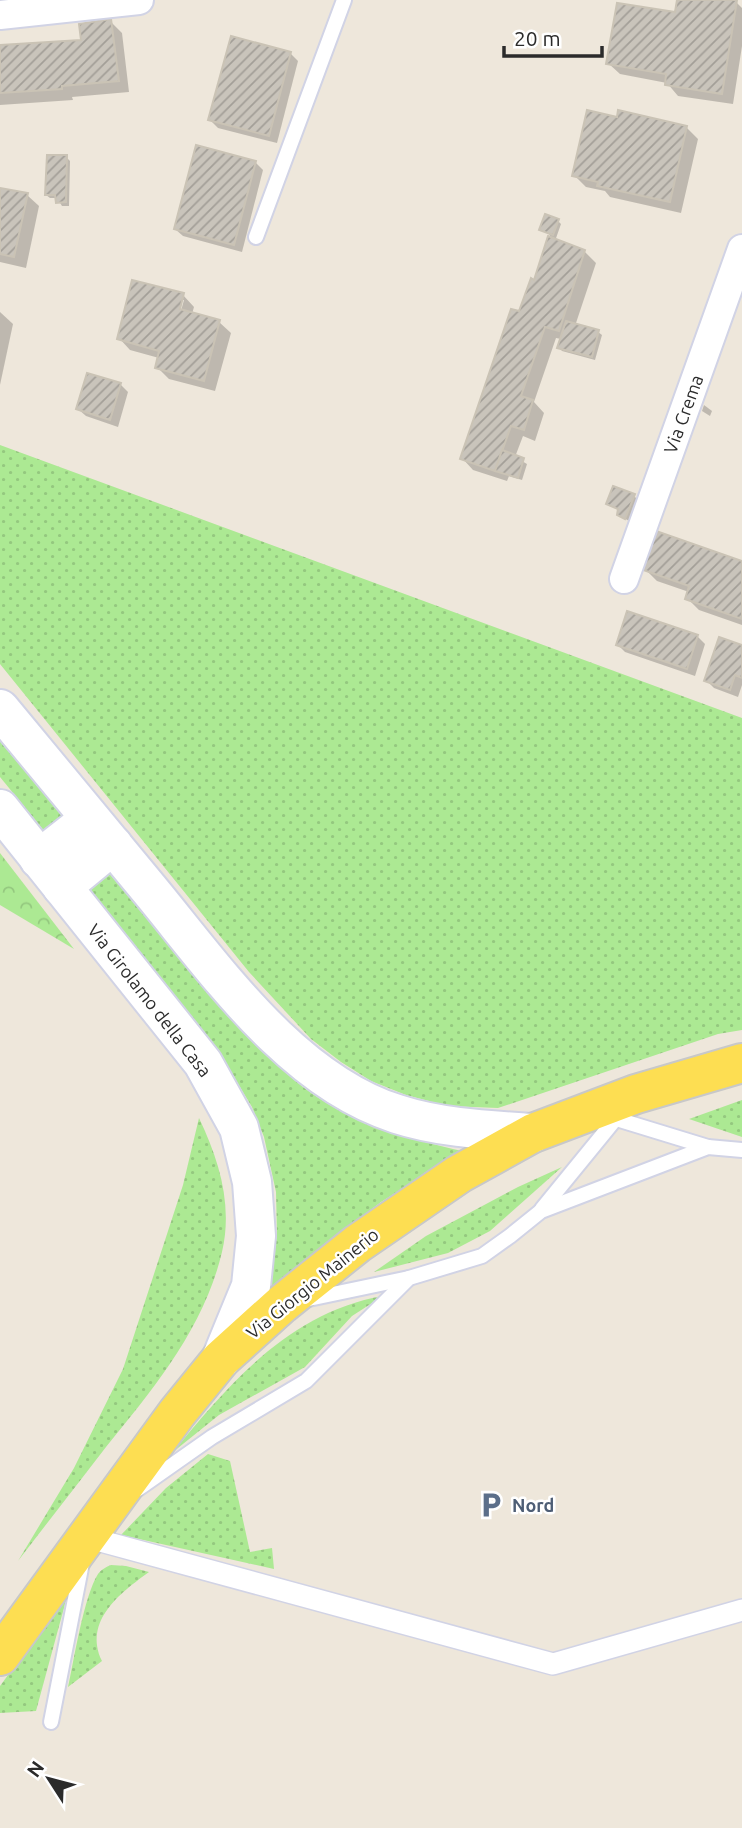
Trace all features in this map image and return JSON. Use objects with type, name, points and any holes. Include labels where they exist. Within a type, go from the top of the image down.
[{"type":"main road","points":[[0,709],[236,995],[319,1073],[359,1098],[397,1114],[461,1127],[533,1133]]},
{"type":"main road","name":"Via Girolamo della Casa","points":[[0,809],[203,1063],[240,1128],[252,1182],[256,1236],[251,1286],[221,1359]]},
{"type":"main road","points":[[51,873],[101,832]]},
{"type":"main road","name":"Via Giorgio Mainerio","points":[[0,1656],[177,1413],[221,1359],[282,1304],[357,1244],[459,1174],[533,1133],[742,1063]]},
{"type":"street","points":[[0,15],[139,0]]},
{"type":"street","name":"Via Crema","points":[[624,579],[742,249]]},
{"type":"street","points":[[96,1525],[553,1664],[742,1610]]},
{"type":"lane","points":[[256,237],[344,0]]},
{"type":"lane","points":[[282,1304],[409,1278],[482,1256],[541,1210],[614,1108],[708,1147],[742,1150]]},
{"type":"lane","points":[[541,1210],[708,1147]]},
{"type":"lane","points":[[51,1722],[96,1525],[212,1437],[306,1381],[409,1278]]},
{"type":"green space","points":[[0,445],[742,718],[742,1030],[718,1034],[498,1108],[448,1106],[406,1095],[371,1081],[311,1039],[249,972],[0,664]]},
{"type":"green space","points":[[0,738],[63,817],[45,832],[0,777]]},
{"type":"green space","points":[[0,853],[74,949],[0,905]]},
{"type":"green space","points":[[112,868],[248,1033],[275,1063],[305,1089],[355,1118],[408,1137],[462,1151],[381,1202],[267,1290],[277,1235],[276,1192],[264,1137],[252,1107],[223,1059],[86,890]]},
{"type":"green space","points":[[742,1100],[742,1137],[689,1119]]},
{"type":"green space","points":[[199,1118],[213,1150],[225,1200],[225,1234],[214,1280],[190,1332],[159,1379],[18,1561],[74,1468],[123,1369],[183,1185]]},
{"type":"green space","points":[[562,1167],[490,1231],[448,1253],[374,1272],[426,1236]]},
{"type":"green space","points":[[383,1296],[352,1316],[305,1367],[219,1415],[173,1452],[217,1401],[264,1354],[319,1317],[350,1304]]},
{"type":"green space","points":[[208,1454],[230,1461],[250,1552],[272,1548],[274,1569],[121,1535],[166,1488]]},
{"type":"green space","points":[[111,1565],[149,1572],[116,1599],[101,1621],[97,1633],[97,1647],[102,1661],[68,1687],[88,1597],[98,1574]]},
{"type":"green space","points":[[68,1593],[36,1711],[0,1713],[0,1686]]},
{"type":"building","points":[[677,0],[737,0],[722,94],[665,85],[666,74],[606,64],[617,3],[675,12]]},
{"type":"building","points":[[111,19],[119,81],[62,86],[62,89],[0,93],[0,45],[81,40],[79,24]]},
{"type":"building","points":[[231,36],[291,52],[269,136],[208,120]]},
{"type":"building","points":[[587,110],[617,117],[618,110],[687,126],[670,202],[597,186],[598,182],[572,176]]},
{"type":"building","points":[[196,145],[256,161],[234,245],[174,229]]},
{"type":"building","points":[[47,155],[67,155],[66,202],[56,203],[55,195],[45,195]]},
{"type":"building","points":[[0,188],[28,193],[14,257],[0,254]]},
{"type":"building","points":[[545,214],[559,219],[553,235],[539,230]]},
{"type":"building","points":[[548,236],[585,250],[559,331],[545,327],[523,390],[521,396],[533,400],[524,430],[511,426],[495,471],[460,459],[511,309],[519,311],[531,278],[534,280]]},
{"type":"building","points":[[132,280],[184,293],[180,309],[220,320],[204,381],[155,368],[159,351],[117,339]]},
{"type":"building","points":[[566,321],[599,330],[592,357],[557,348]]},
{"type":"building","points":[[87,373],[121,383],[110,420],[76,409]]},
{"type":"building","points":[[502,450],[524,458],[518,478],[495,471]]},
{"type":"building","points":[[613,486],[635,494],[625,519],[617,515],[618,509],[606,504]]},
{"type":"building","points":[[656,531],[742,561],[742,619],[685,599],[689,586],[643,570]]},
{"type":"building","points":[[627,611],[698,635],[687,669],[616,645]]},
{"type":"building","points":[[719,637],[742,645],[742,678],[735,675],[730,690],[704,681]]},
{"type":"place","name":"Nord","points":[[491,1505]]}]
